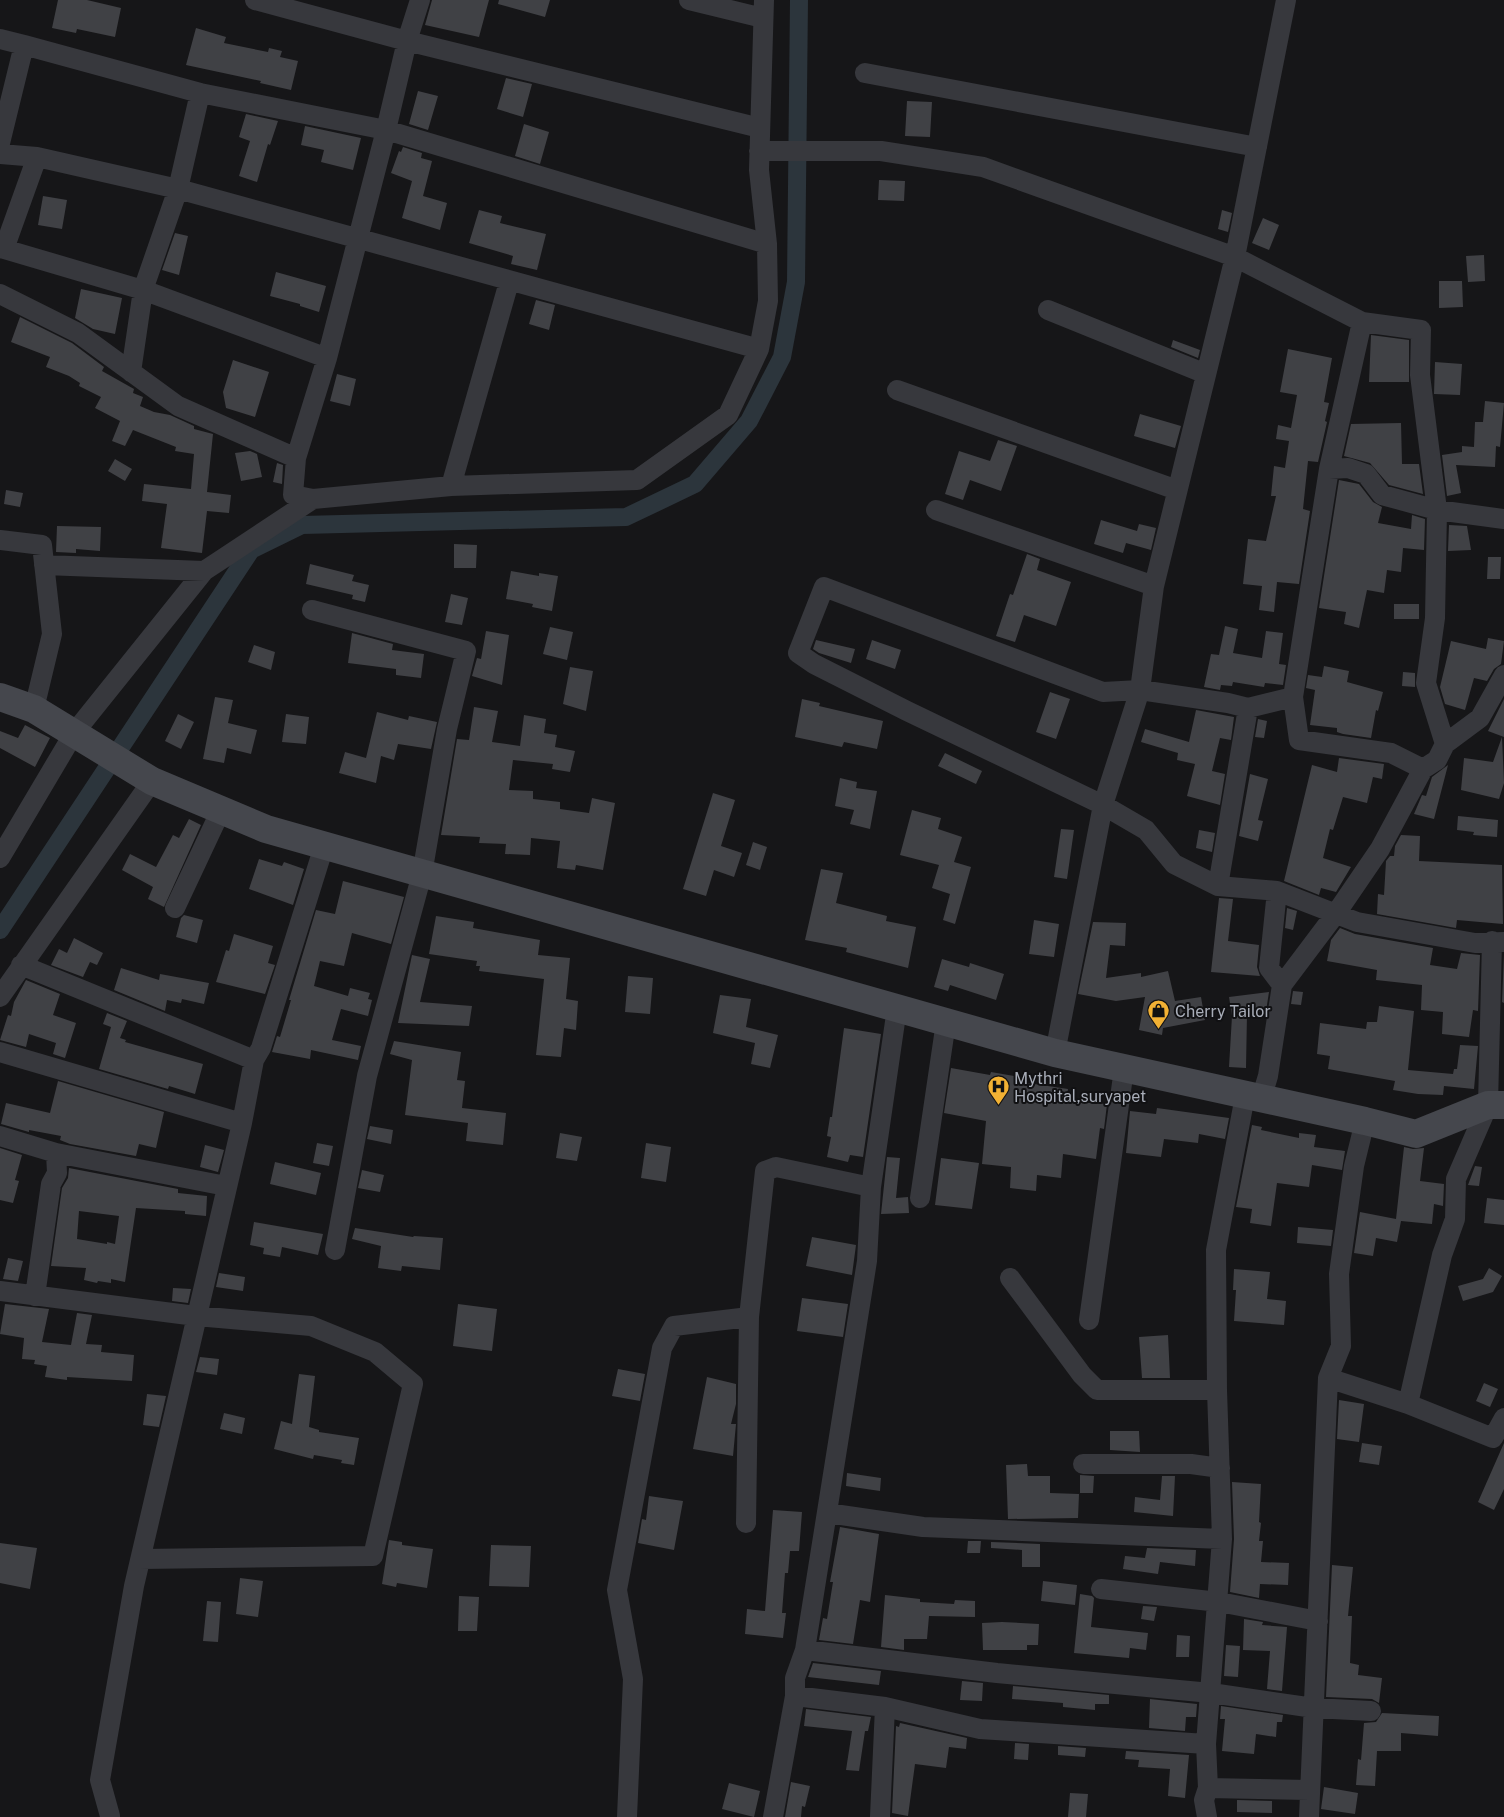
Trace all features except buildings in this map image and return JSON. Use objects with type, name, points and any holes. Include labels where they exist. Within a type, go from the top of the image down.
[{"type":"main road","points":[[0,697],[34,709],[149,780],[266,829],[1055,1053],[1253,1098],[1365,1120],[1416,1134],[1496,1105]]},
{"type":"street","points":[[255,0],[407,41],[760,128]]},
{"type":"street","points":[[420,0],[407,41],[327,358],[296,458],[293,495],[314,499],[451,486],[637,480],[728,415],[759,349],[768,301],[767,244],[759,170],[764,9],[689,0]]},
{"type":"street","points":[[1055,1053],[1103,805],[1140,690],[1154,586],[1235,257],[1286,0]]},
{"type":"street","points":[[0,39],[200,93],[386,130],[767,244]]},
{"type":"street","points":[[0,143],[24,45]]},
{"type":"street","points":[[865,73],[1257,148]]},
{"type":"street","points":[[131,372],[143,290],[178,189],[200,93]]},
{"type":"street","points":[[760,151],[881,151],[983,167],[1235,257],[1362,322],[1421,330],[1420,375],[1437,510],[1435,618],[1426,684],[1445,744]]},
{"type":"street","points":[[0,154],[37,156],[178,189],[357,237],[509,282],[759,349]]},
{"type":"street","points":[[37,156],[2,252],[143,290],[327,358]]},
{"type":"street","points":[[451,486],[509,282]]},
{"type":"street","points":[[0,294],[78,333],[178,406],[296,458]]},
{"type":"street","points":[[1048,310],[1206,374]]},
{"type":"street","points":[[1362,322],[1329,468],[1294,697],[1299,740],[1391,753],[1423,769]]},
{"type":"street","points":[[897,390],[1178,490]]},
{"type":"street","points":[[1329,468],[1348,468],[1366,474],[1382,495],[1437,510],[1504,519]]},
{"type":"street","points":[[0,858],[78,736],[204,572],[314,499]]},
{"type":"street","points":[[936,510],[1154,586]]},
{"type":"street","points":[[0,540],[42,545],[52,634],[34,709]]},
{"type":"street","points":[[44,565],[204,572]]},
{"type":"street","points":[[1294,697],[1248,708],[1228,703],[1140,690],[1103,692],[824,587],[798,653],[814,664],[907,711],[1103,805],[1146,830],[1174,864],[1218,886],[1277,891],[1337,912],[1357,922],[1475,943],[1498,942],[1496,1105],[1456,1179],[1455,1219],[1442,1255],[1408,1404]]},
{"type":"street","points":[[312,610],[466,651],[447,729],[422,874],[367,1076],[335,1250]]},
{"type":"street","points":[[1207,1817],[1204,1800],[1208,1788],[1206,1744],[1219,1602],[1222,1540],[1217,1390],[1216,1250],[1253,1098],[1268,1076],[1282,985],[1337,912],[1380,849],[1423,769],[1437,760],[1445,744],[1480,718],[1504,675]]},
{"type":"street","points":[[1218,886],[1248,708]]},
{"type":"street","points":[[0,997],[149,780]]},
{"type":"street","points":[[176,908],[221,810]]},
{"type":"street","points":[[110,1816],[100,1780],[141,1559],[242,1123],[254,1060],[262,1048],[324,846]]},
{"type":"street","points":[[1277,891],[1269,968],[1282,985]]},
{"type":"street","points":[[21,965],[254,1060]]},
{"type":"street","points":[[773,1817],[795,1696],[795,1678],[805,1650],[867,1261],[871,1187],[898,1008]]},
{"type":"street","points":[[920,1198],[946,1022]]},
{"type":"street","points":[[0,1052],[242,1123]]},
{"type":"street","points":[[1089,1320],[1124,1069]]},
{"type":"street","points":[[1309,1817],[1328,1378],[1341,1346],[1339,1274],[1354,1166],[1365,1120]]},
{"type":"street","points":[[0,1136],[56,1153],[226,1186]]},
{"type":"street","points":[[34,1296],[51,1184],[57,1173],[56,1153]]},
{"type":"street","points":[[746,1523],[749,1317],[765,1171],[776,1167],[871,1187]]},
{"type":"street","points":[[1010,1278],[1082,1375],[1097,1390],[1217,1390]]},
{"type":"street","points":[[0,1291],[196,1316],[311,1326],[375,1352],[413,1384],[374,1556],[141,1559]]},
{"type":"street","points":[[627,1817],[633,1679],[617,1590],[662,1348],[674,1326],[749,1317]]},
{"type":"street","points":[[1328,1378],[1408,1404],[1493,1438],[1504,1418]]},
{"type":"street","points":[[1083,1464],[1191,1464],[1220,1468]]},
{"type":"street","points":[[827,1513],[923,1527],[1222,1540]]},
{"type":"street","points":[[1101,1589],[1219,1602],[1318,1621]]},
{"type":"street","points":[[805,1650],[997,1673],[1211,1693],[1314,1708],[1371,1711]]},
{"type":"street","points":[[795,1696],[885,1707],[980,1729],[1206,1744]]},
{"type":"street","points":[[880,1817],[885,1707]]},
{"type":"street","points":[[1208,1788],[1309,1790]]},
{"type":"waterway","points":[[0,930],[251,550],[302,525],[626,517],[695,484],[749,421],[782,357],[796,282],[799,0]]},
{"type":"place","name":"Cherry Tailor","points":[[1159,1030]]},
{"type":"place","name":"Mythri Hospital,suryapet","points":[[998,1106]]}]
